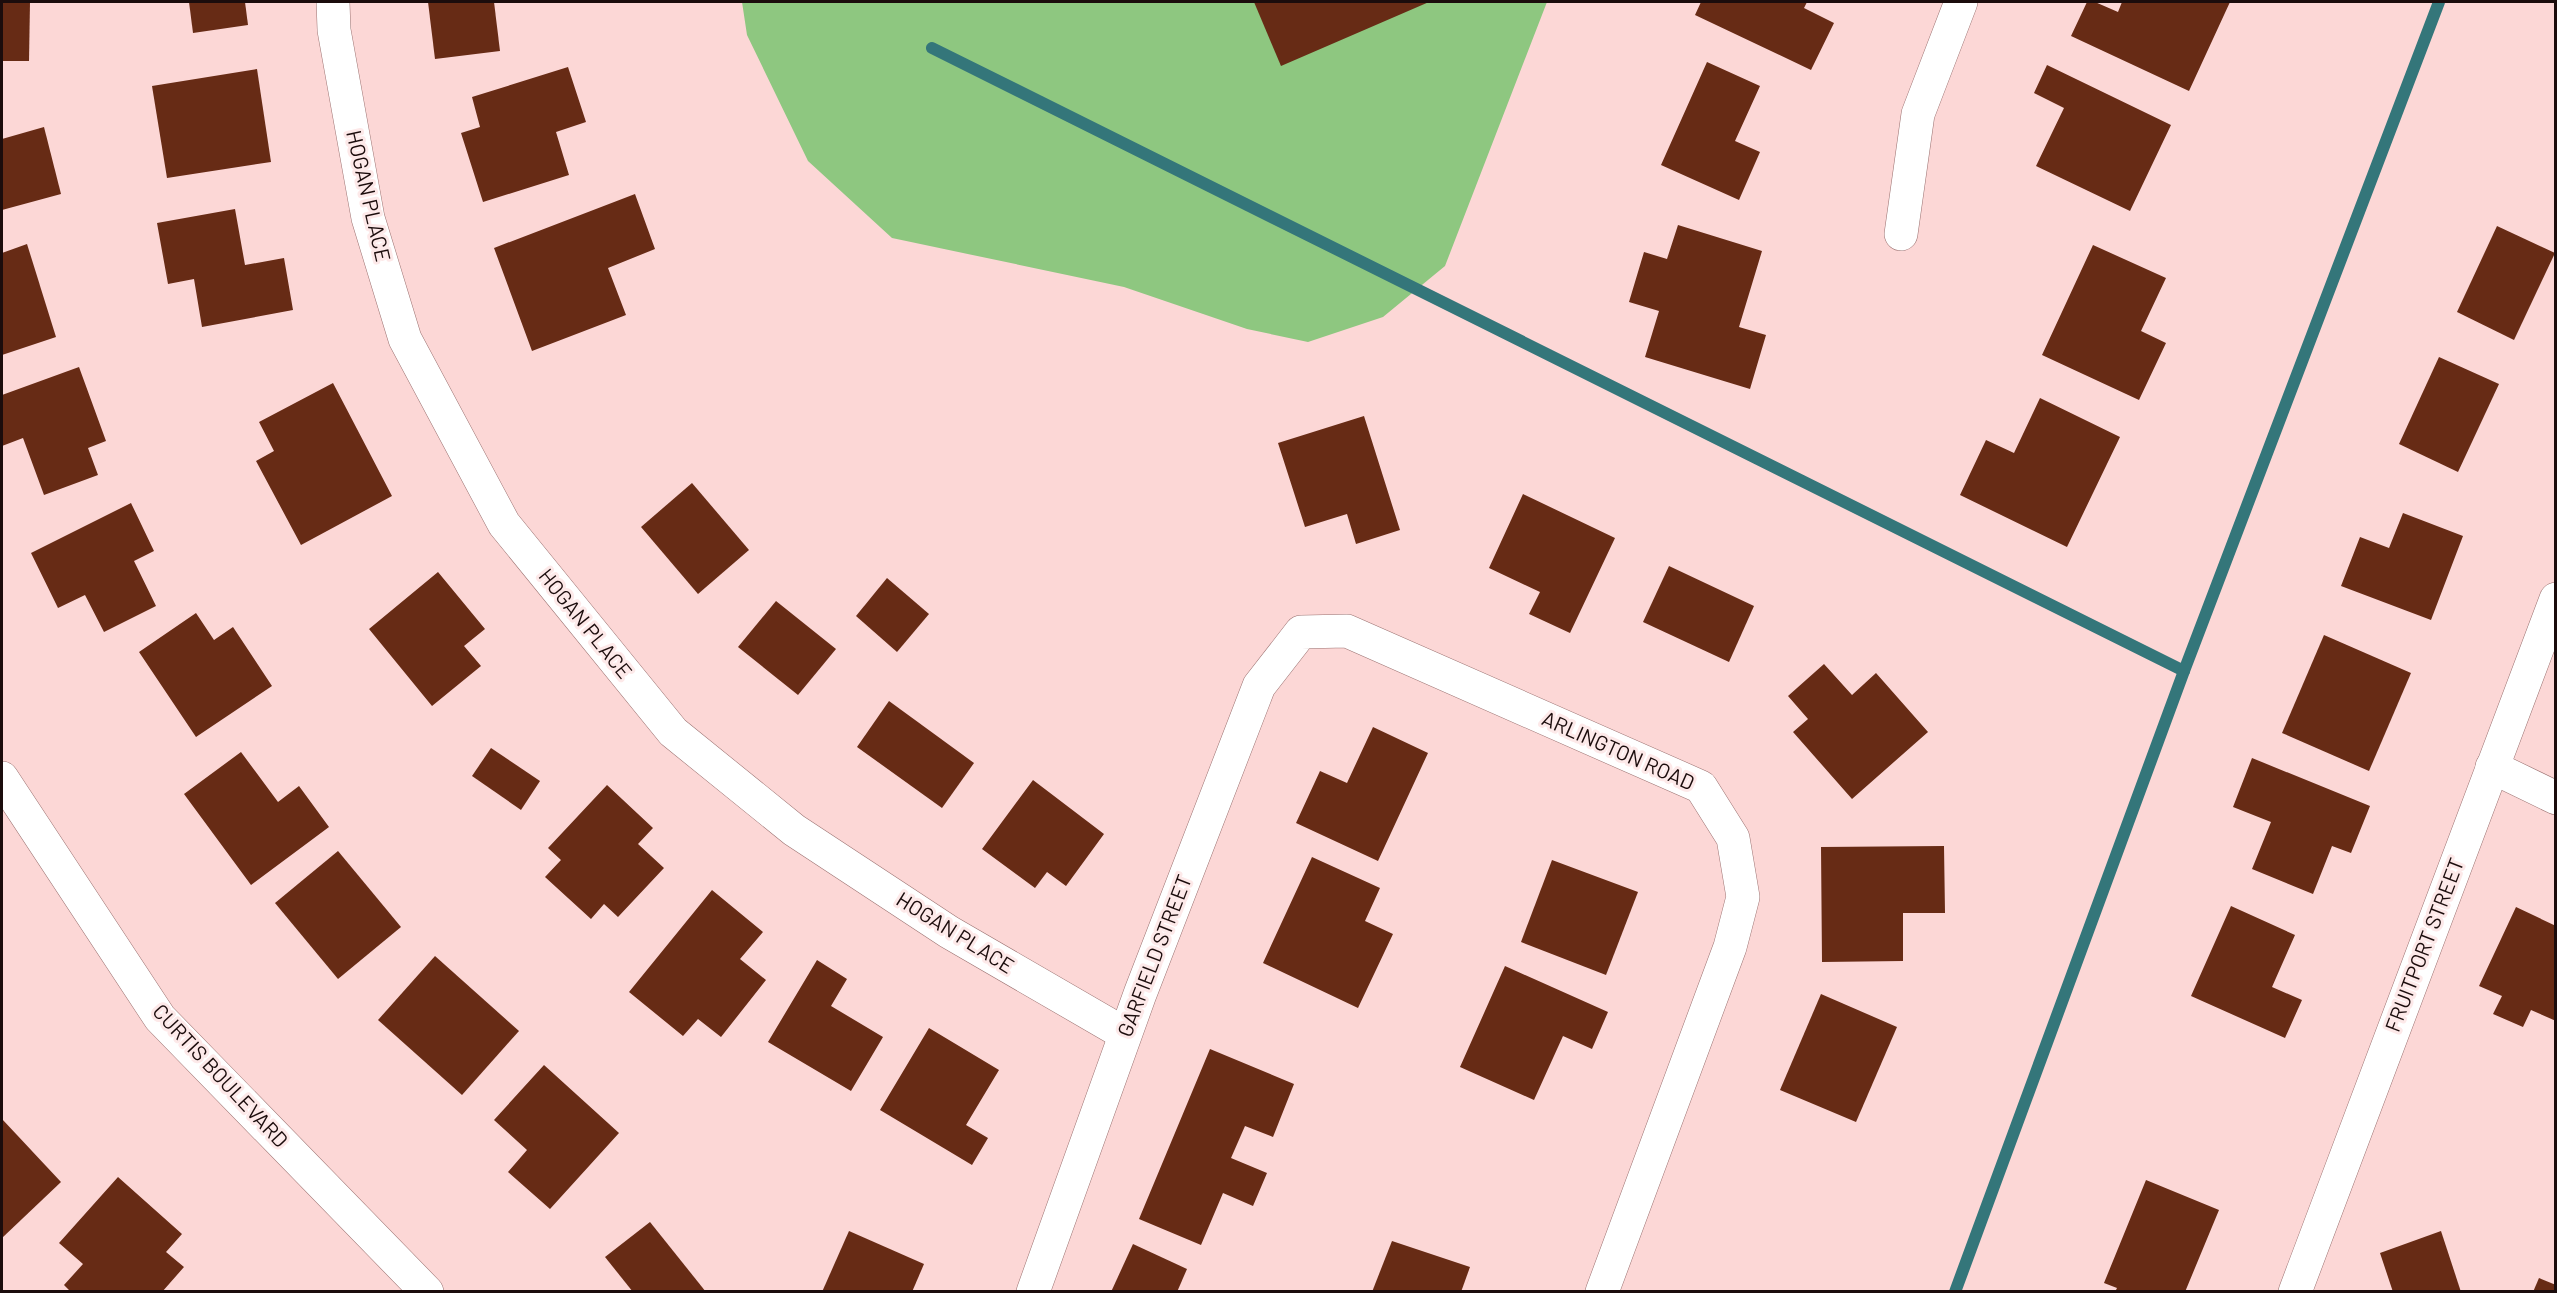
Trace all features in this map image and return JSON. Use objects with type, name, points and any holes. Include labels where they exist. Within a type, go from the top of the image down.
[{"type":"street","name":"HOGAN PLACE","points":[[333,2],[334,30],[368,218],[405,339],[504,524],[673,732],[794,830],[949,932],[1125,1034]]},
{"type":"street","points":[[1901,234],[1918,114],[1961,2]]},
{"type":"street","name":"FRUITPORT STREET","points":[[2295,1292],[2556,599]]},
{"type":"street","name":"GARFIELD STREET","points":[[1033,1292],[1125,1034],[1259,686],[1301,632]]},
{"type":"street","name":"ARLINGTON ROAD","points":[[1301,632],[1347,632],[1701,787],[1733,838],[1743,897],[1730,947],[1602,1292]]},
{"type":"street","points":[[2492,767],[2556,798]]},
{"type":"street","name":"CURTIS BOULEVARD","points":[[2,778],[160,1018],[427,1292]]},
{"type":"green space","points":[[742,2],[1547,2],[1445,266],[1383,317],[1308,342],[1247,329],[1124,287],[892,238],[808,161],[747,35]]},
{"type":"building","points":[[2,2],[30,2],[29,61],[2,61]]},
{"type":"building","points":[[189,2],[245,2],[248,25],[193,33]]},
{"type":"building","points":[[428,2],[494,2],[500,51],[435,59]]},
{"type":"building","points":[[1254,2],[1429,2],[1281,66]]},
{"type":"building","points":[[1701,2],[1807,2],[1804,8],[1834,23],[1811,70],[1695,15]]},
{"type":"building","points":[[2087,2],[2095,2],[2118,12],[2122,2],[2230,2],[2189,91],[2071,36]]},
{"type":"building","points":[[1707,62],[1760,86],[1735,141],[1760,152],[1739,200],[1661,165]]},
{"type":"building","points":[[2047,65],[2171,125],[2130,211],[2036,166],[2064,108],[2034,93]]},
{"type":"building","points":[[568,67],[586,122],[556,132],[569,175],[483,202],[461,133],[480,127],[472,97]]},
{"type":"building","points":[[257,69],[271,162],[167,178],[152,86]]},
{"type":"building","points":[[44,127],[61,194],[2,210],[2,139]]},
{"type":"building","points":[[635,194],[655,249],[608,268],[626,315],[532,351],[494,248]]},
{"type":"building","points":[[235,209],[245,265],[284,258],[293,310],[202,327],[194,279],[168,284],[157,223]]},
{"type":"building","points":[[1678,225],[1762,251],[1739,327],[1766,335],[1750,389],[1645,357],[1659,311],[1629,302],[1644,252],[1667,259]]},
{"type":"building","points":[[2497,226],[2555,253],[2514,340],[2457,312]]},
{"type":"building","points":[[27,244],[56,337],[2,355],[2,253]]},
{"type":"building","points":[[2093,245],[2166,278],[2141,331],[2166,343],[2139,400],[2042,355]]},
{"type":"building","points":[[2439,357],[2499,384],[2458,472],[2399,444]]},
{"type":"building","points":[[79,367],[106,441],[88,448],[98,475],[44,495],[23,438],[2,446],[2,395]]},
{"type":"building","points":[[333,383],[392,496],[301,545],[256,461],[274,451],[259,422]]},
{"type":"building","points":[[2040,398],[2120,437],[2067,547],[1960,495],[1986,440],[2014,453]]},
{"type":"building","points":[[1364,416],[1400,530],[1356,544],[1347,514],[1305,527],[1278,443]]},
{"type":"building","points":[[692,483],[749,550],[698,594],[641,527]]},
{"type":"building","points":[[1523,494],[1615,538],[1570,633],[1529,614],[1540,592],[1489,568]]},
{"type":"building","points":[[131,503],[154,551],[134,561],[156,606],[104,632],[85,595],[58,608],[31,553]]},
{"type":"building","points":[[2403,513],[2463,536],[2431,620],[2341,586],[2360,537],[2389,548]]},
{"type":"building","points":[[1669,566],[1754,606],[1729,662],[1643,622]]},
{"type":"building","points":[[438,572],[485,629],[464,646],[481,666],[432,706],[369,629]]},
{"type":"building","points":[[887,578],[929,614],[897,652],[856,616]]},
{"type":"building","points":[[776,601],[836,649],[798,695],[738,647]]},
{"type":"building","points":[[196,613],[214,640],[233,627],[272,686],[196,737],[139,652]]},
{"type":"building","points":[[2324,635],[2411,673],[2369,771],[2282,733]]},
{"type":"building","points":[[1824,664],[1852,695],[1876,673],[1928,732],[1852,799],[1793,732],[1808,719],[1788,696]]},
{"type":"building","points":[[889,701],[974,763],[942,808],[857,747]]},
{"type":"building","points":[[1373,727],[1428,753],[1378,861],[1296,823],[1320,771],[1347,783]]},
{"type":"building","points":[[491,748],[540,781],[521,810],[472,776]]},
{"type":"building","points":[[241,752],[278,802],[299,786],[329,827],[251,885],[184,794]]},
{"type":"building","points":[[2252,758],[2370,806],[2351,853],[2332,846],[2313,894],[2252,869],[2271,822],[2233,807]]},
{"type":"building","points":[[1033,780],[1104,834],[1066,886],[1047,872],[1035,888],[982,849]]},
{"type":"building","points":[[607,785],[653,828],[638,844],[664,868],[618,917],[604,904],[591,919],[545,877],[561,860],[548,848]]},
{"type":"building","points":[[1944,846],[1945,913],[1903,913],[1903,961],[1822,962],[1821,847]]},
{"type":"building","points":[[338,851],[401,927],[338,979],[275,903]]},
{"type":"building","points":[[1312,857],[1380,888],[1365,921],[1393,934],[1358,1008],[1263,963]]},
{"type":"building","points":[[1552,860],[1638,892],[1606,975],[1521,942]]},
{"type":"building","points":[[712,890],[763,932],[740,959],[766,980],[721,1037],[698,1019],[683,1036],[629,992]]},
{"type":"building","points":[[2231,906],[2295,935],[2272,987],[2302,1000],[2285,1038],[2191,996]]},
{"type":"building","points":[[2516,907],[2556,926],[2556,1021],[2531,1010],[2523,1027],[2493,1014],[2502,996],[2479,986]]},
{"type":"building","points":[[435,956],[519,1031],[462,1095],[378,1020]]},
{"type":"building","points":[[817,960],[847,979],[831,1006],[883,1037],[851,1091],[768,1042]]},
{"type":"building","points":[[1505,966],[1608,1012],[1592,1049],[1563,1036],[1534,1100],[1460,1067]]},
{"type":"building","points":[[1821,994],[1897,1027],[1856,1122],[1780,1090]]},
{"type":"building","points":[[929,1028],[999,1070],[966,1125],[988,1138],[972,1165],[880,1110]]},
{"type":"building","points":[[1210,1049],[1294,1084],[1273,1137],[1245,1126],[1231,1158],[1267,1173],[1253,1206],[1223,1193],[1201,1245],[1139,1219]]},
{"type":"building","points":[[544,1065],[619,1133],[550,1209],[508,1172],[527,1150],[494,1120]]},
{"type":"building","points":[[2,1119],[61,1182],[2,1238]]},
{"type":"building","points":[[118,1177],[182,1234],[166,1252],[184,1267],[162,1292],[71,1292],[64,1285],[83,1264],[59,1243]]},
{"type":"building","points":[[2146,1180],[2219,1210],[2185,1292],[2115,1292],[2117,1288],[2104,1283]]},
{"type":"building","points":[[650,1222],[706,1292],[633,1292],[605,1257]]},
{"type":"building","points":[[849,1231],[924,1264],[912,1292],[822,1292]]},
{"type":"building","points":[[2441,1231],[2461,1292],[2393,1292],[2380,1253]]},
{"type":"building","points":[[1392,1241],[1470,1267],[1461,1292],[1372,1292]]},
{"type":"building","points":[[1133,1244],[1187,1269],[1177,1292],[1111,1292]]},
{"type":"building","points":[[2539,1278],[2556,1285],[2556,1292],[2533,1292]]},
{"type":"waterway","points":[[1955,1292],[2184,671],[2439,2]]},
{"type":"waterway","points":[[932,48],[2184,671]]}]
